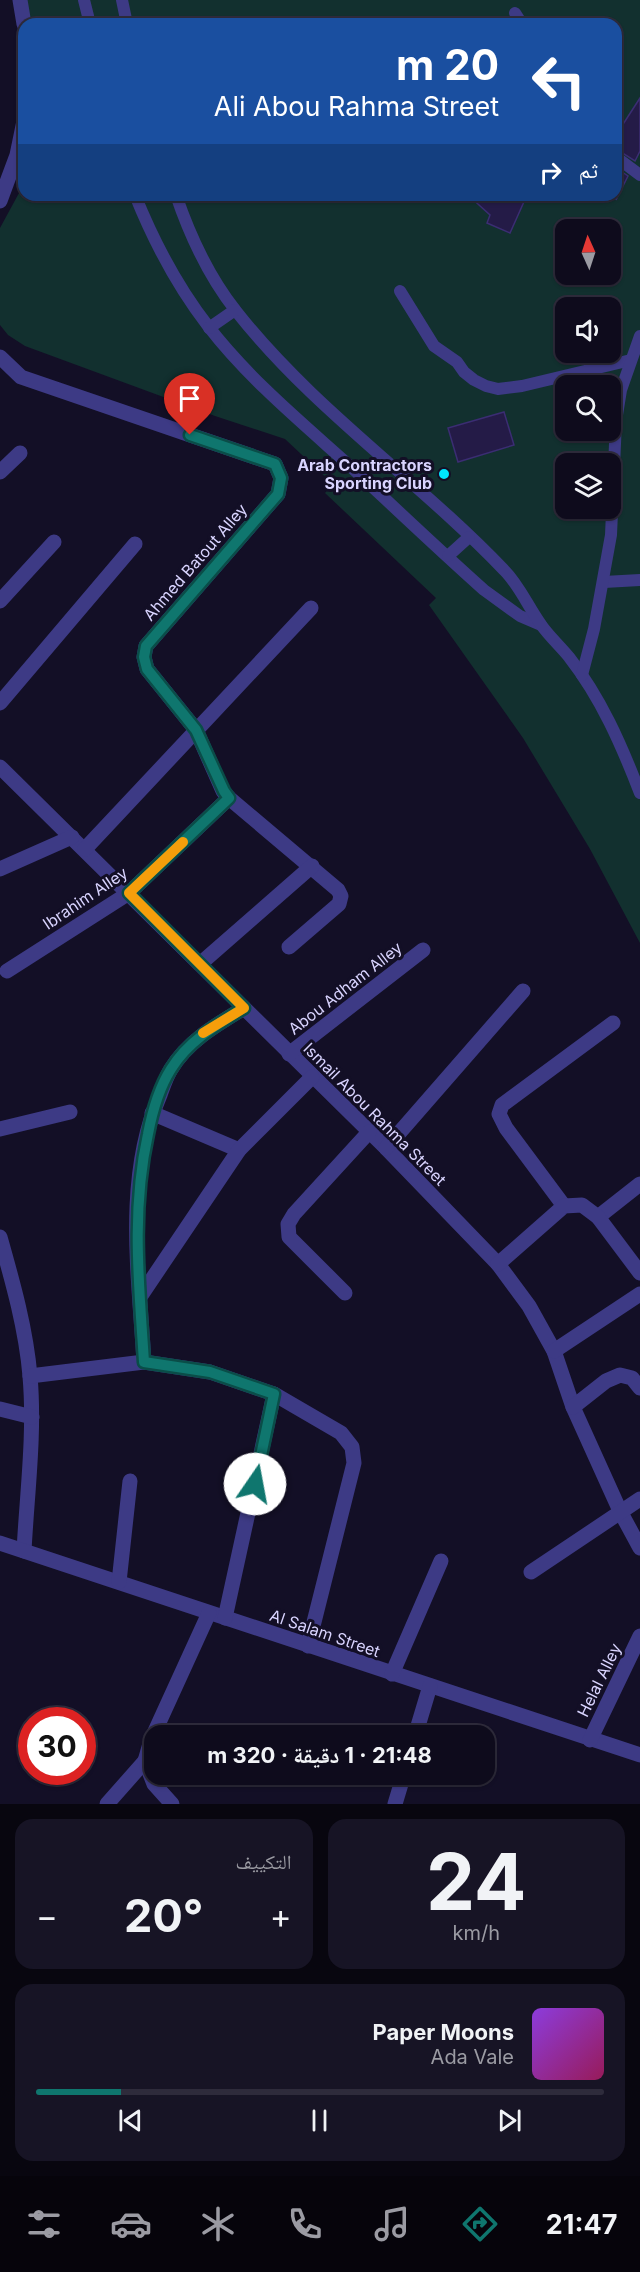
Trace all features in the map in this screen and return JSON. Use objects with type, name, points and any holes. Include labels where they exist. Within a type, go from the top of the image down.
[{"type":"street","points":[[20,0],[23,18]]},
{"type":"street","points":[[0,201],[18,150]]},
{"type":"street","name":"Ahmed Batout Alley","points":[[0,357],[21,377],[275,464],[281,478],[278,494],[146,646],[144,657],[147,669],[196,730],[229,798],[338,890],[341,896],[339,904],[289,947]]},
{"type":"street","points":[[0,472],[20,453]]},
{"type":"street","points":[[0,601],[54,542]]},
{"type":"street","points":[[0,703],[135,544]]},
{"type":"street","points":[[85,849],[311,608]]},
{"type":"street","name":"Ismail Abou Rahma Street","points":[[0,767],[386,1148],[498,1264],[529,1306],[554,1351],[573,1407],[620,1511],[640,1548]]},
{"type":"street","name":"Ibrahim Alley","points":[[7,971],[129,893],[229,798]]},
{"type":"street","points":[[0,869],[72,837]]},
{"type":"street","points":[[200,964],[312,866]]},
{"type":"street","name":"Abou Adham Alley","points":[[289,1054],[423,950]]},
{"type":"street","points":[[386,1148],[523,991]]},
{"type":"street","points":[[144,1362],[136,1250],[137,1204],[142,1158],[152,1113],[171,1069],[186,1051],[202,1033],[244,1008]]},
{"type":"street","points":[[564,1206],[506,1128],[499,1114],[502,1105],[613,1023]]},
{"type":"street","points":[[140,1297],[239,1149],[312,1077]]},
{"type":"street","points":[[0,1130],[70,1112]]},
{"type":"street","points":[[152,1113],[239,1149]]},
{"type":"street","points":[[345,1293],[289,1237],[288,1224],[294,1214],[369,1132]]},
{"type":"street","points":[[598,1217],[640,1184]]},
{"type":"street","points":[[498,1264],[564,1206],[582,1205],[598,1217],[640,1273]]},
{"type":"street","points":[[0,1237],[18,1297],[30,1376],[32,1417],[24,1551]]},
{"type":"street","points":[[554,1351],[640,1294]]},
{"type":"street","points":[[30,1376],[144,1362],[210,1372],[274,1394],[342,1433],[352,1447],[354,1463],[308,1646]]},
{"type":"street","points":[[573,1407],[606,1380],[620,1375],[632,1378],[640,1388]]},
{"type":"street","points":[[225,1618],[274,1394]]},
{"type":"street","points":[[0,1409],[32,1417]]},
{"type":"street","points":[[118,1582],[130,1481]]},
{"type":"street","points":[[531,1572],[640,1499]]},
{"type":"street","name":"Al Salam Street","points":[[0,1543],[640,1755]]},
{"type":"street","points":[[392,1674],[441,1561]]},
{"type":"street","points":[[158,1725],[209,1613]]},
{"type":"street","name":"Helal Alley","points":[[590,1740],[640,1636]]},
{"type":"street","points":[[418,1725],[430,1686]]},
{"type":"street","points":[[107,1804],[144,1762]]},
{"type":"street","points":[[155,1785],[172,1804]]},
{"type":"street","points":[[395,1804],[401,1785]]},
{"type":"lane","points":[[84,0],[88,18]]},
{"type":"lane","points":[[122,0],[126,18]]},
{"type":"lane","points":[[622,162],[640,175]]},
{"type":"lane","points":[[138,201],[166,263],[209,328],[280,403],[501,604],[541,625]]},
{"type":"lane","points":[[178,201],[201,255],[235,310],[269,349],[306,387],[469,537],[519,587],[541,625],[582,675],[611,723],[640,793]]},
{"type":"lane","points":[[400,291],[434,346],[457,362],[474,380],[486,386],[498,389],[522,386],[631,360]]},
{"type":"lane","points":[[209,328],[235,310]]},
{"type":"lane","points":[[582,675],[604,582],[611,535],[616,421],[621,390],[640,336]]},
{"type":"lane","points":[[448,556],[469,537]]},
{"type":"lane","points":[[604,582],[640,580]]},
{"type":"green space","name":"Arab Contractors Sporting Club","points":[[27,0],[640,0],[640,943],[590,849],[523,738],[429,605],[436,598],[325,493],[333,484],[285,439],[215,416],[25,346],[8,335],[0,325],[0,228],[18,195],[18,201],[622,201],[622,18],[28,18]]},
{"type":"building","points":[[640,98],[640,151],[635,161],[622,153],[622,126]]},
{"type":"building","points":[[622,172],[628,176],[622,188]]},
{"type":"building","points":[[475,201],[524,201],[510,233],[487,223],[490,215]]},
{"type":"building","points":[[504,412],[514,445],[458,462],[448,428]]},
{"type":"slow traffic","points":[[183,842],[129,893],[244,1008],[203,1033]]},
{"type":"place","name":"Arab Contractors Sporting Club","points":[[444,474]]},
{"type":"route","points":[[190,435],[275,464],[281,478],[278,494],[146,646],[144,657],[147,669],[196,730],[229,798],[129,893],[244,1008],[202,1033],[171,1069],[152,1113],[142,1158],[137,1204],[136,1250],[144,1362],[210,1372],[274,1394],[255,1484]]}]
